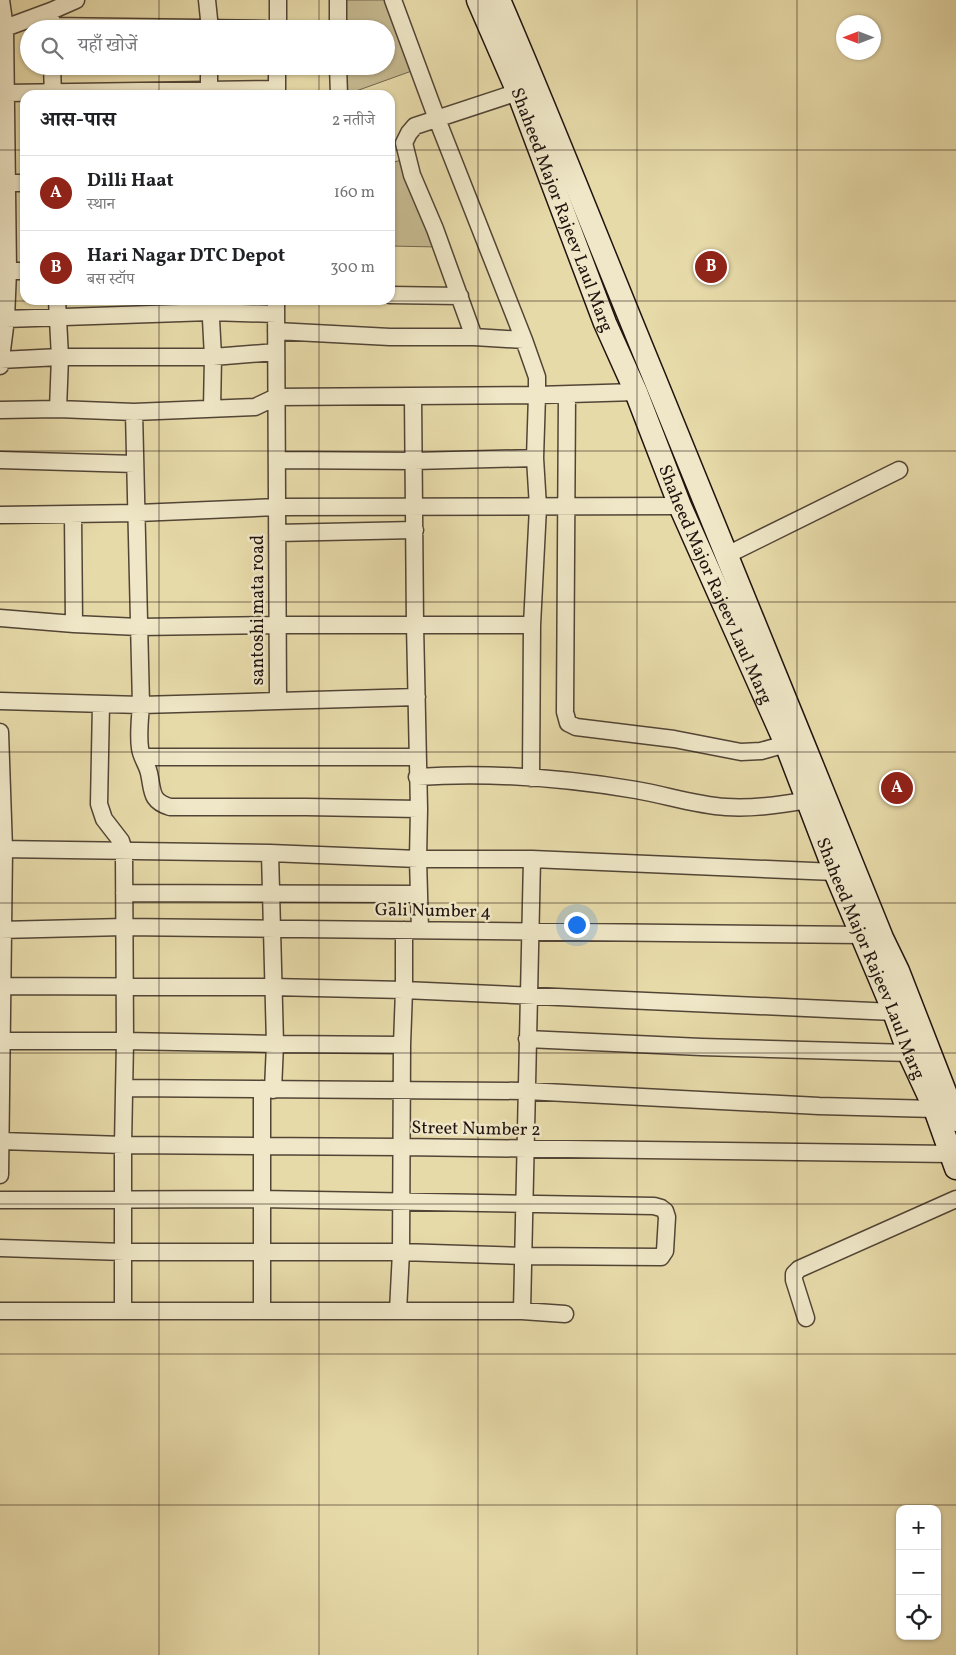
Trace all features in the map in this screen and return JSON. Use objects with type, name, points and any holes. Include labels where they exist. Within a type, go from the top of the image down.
[{"type":"street","points":[[0,366],[8,272],[3,249],[3,142],[6,93],[5,28],[1,0]]},
{"type":"street","points":[[53,20],[76,0]]},
{"type":"street","points":[[207,0],[209,20]]},
{"type":"street","points":[[278,0],[278,20]]},
{"type":"street","points":[[338,0],[338,20]]},
{"type":"street","points":[[393,0],[537,377],[535,458],[538,507],[532,625],[532,778]]},
{"type":"street","name":"Shaheed Major Rajeev Laul Marg","points":[[478,0],[518,92],[606,322],[636,392],[680,506],[786,744],[835,872],[863,935],[909,1053],[935,1109],[953,1161]]},
{"type":"street","name":"Shaheed Major Rajeev Laul Marg","points":[[499,0],[533,78],[882,938],[898,971],[956,1120]]},
{"type":"street","points":[[5,28],[20,26]]},
{"type":"street","points":[[52,75],[52,90]]},
{"type":"street","points":[[209,75],[209,90]]},
{"type":"street","points":[[277,75],[277,90]]},
{"type":"street","points":[[338,75],[339,90]]},
{"type":"street","points":[[474,337],[435,229],[397,144],[416,126],[518,92]]},
{"type":"street","points":[[6,93],[20,93]]},
{"type":"street","points":[[4,193],[20,185]]},
{"type":"street","points":[[8,272],[20,271]]},
{"type":"street","points":[[395,294],[460,296]]},
{"type":"street","points":[[57,305],[60,357],[58,409]]},
{"type":"street","points":[[4,309],[58,317],[210,306],[276,307]]},
{"type":"street","points":[[210,306],[214,358],[212,409]]},
{"type":"street","name":"santoshi mata road","points":[[0,701],[141,705],[278,701],[276,307]]},
{"type":"street","points":[[276,331],[390,337],[474,337],[524,340]]},
{"type":"street","points":[[0,360],[60,357],[214,358],[276,352]]},
{"type":"street","points":[[0,410],[58,409],[134,412],[254,407],[276,397],[537,395],[636,392]]},
{"type":"street","points":[[567,394],[568,507],[565,712],[568,723],[576,727],[674,739],[741,752],[761,751],[786,744]]},
{"type":"street","points":[[398,1311],[404,990],[419,894],[413,396]]},
{"type":"street","points":[[134,412],[138,514],[141,705],[139,738],[140,750],[149,772],[155,798],[160,804],[170,807],[419,809]]},
{"type":"street","points":[[277,460],[414,461],[535,458]]},
{"type":"street","points":[[0,460],[135,464]]},
{"type":"street","points":[[727,555],[899,470]]},
{"type":"street","points":[[0,515],[138,514],[277,507],[680,506]]},
{"type":"street","points":[[73,515],[74,624]]},
{"type":"street","points":[[277,533],[415,530]]},
{"type":"street","points":[[0,618],[139,627],[532,625]]},
{"type":"street","points":[[278,701],[417,697]]},
{"type":"street","points":[[101,704],[99,804],[104,819],[121,841],[124,851],[123,1311]]},
{"type":"street","points":[[0,732],[2,849],[0,1175]]},
{"type":"street","points":[[143,757],[417,757]]},
{"type":"street","points":[[417,777],[452,774],[532,778],[638,790],[725,807],[765,807],[808,800]]},
{"type":"street","points":[[2,849],[270,853],[418,859],[532,859],[835,872]]},
{"type":"street","points":[[262,1311],[262,1146],[274,1044],[270,853]]},
{"type":"street","points":[[522,1312],[524,1148],[532,859]]},
{"type":"street","points":[[124,892],[419,894]]},
{"type":"street","name":"Gali Number 4","points":[[2,930],[124,927],[863,935]]},
{"type":"street","points":[[2,986],[272,987],[404,990],[528,994],[894,1012]]},
{"type":"street","points":[[527,1039],[701,1047],[909,1053]]},
{"type":"street","points":[[1,1042],[125,1041],[402,1045]]},
{"type":"street","points":[[124,1088],[526,1092],[810,1106],[935,1109]]},
{"type":"street","name":"Street Number 2","points":[[0,1141],[123,1145],[524,1148],[953,1161]]},
{"type":"street","points":[[0,1200],[261,1198],[654,1206],[665,1211],[667,1217],[665,1251],[661,1256],[523,1256],[400,1252],[124,1252],[0,1248]]},
{"type":"street","points":[[806,1318],[794,1280],[794,1274],[799,1270],[956,1199]]},
{"type":"street","points":[[0,1311],[398,1311],[565,1314]]},
{"type":"shaded area","points":[[345,0],[397,0],[420,68],[359,90],[345,90],[344,75],[395,75],[395,20],[344,20]]},
{"type":"shaded area","points":[[402,160],[439,247],[395,246],[395,162]]},
{"type":"place","name":"Hari Nagar DTC Depot","points":[[711,267]]},
{"type":"place","name":"Dilli Haat","points":[[897,788]]}]
